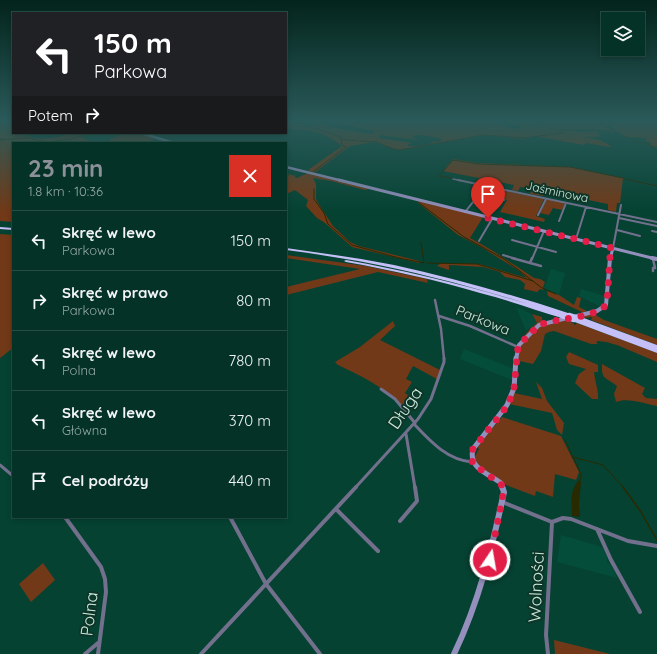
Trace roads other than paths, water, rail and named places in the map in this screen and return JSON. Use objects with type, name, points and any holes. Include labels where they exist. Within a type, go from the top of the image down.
[{"type":"highway","points":[[0,225],[12,226]]},
{"type":"highway","points":[[0,228],[12,229]]},
{"type":"highway","points":[[287,249],[350,258],[416,271],[481,287],[581,319],[657,347]]},
{"type":"highway","points":[[287,253],[349,262],[414,274],[472,289],[574,320],[657,351]]},
{"type":"street","points":[[287,167],[655,258],[654,268],[652,268],[653,271]]},
{"type":"street","name":"Jaśminowa","points":[[453,180],[657,222]]},
{"type":"street","points":[[465,212],[473,202],[483,205],[494,188]]},
{"type":"street","points":[[489,196],[504,200]]},
{"type":"street","points":[[538,215],[546,199]]},
{"type":"street","points":[[559,221],[566,203]]},
{"type":"street","points":[[613,248],[621,205]]},
{"type":"street","points":[[576,239],[586,207]]},
{"type":"street","points":[[619,218],[657,226]]},
{"type":"street","points":[[479,241],[492,219]]},
{"type":"street","points":[[617,230],[640,236]]},
{"type":"street","points":[[530,263],[544,231]]},
{"type":"street","points":[[652,231],[657,232]]},
{"type":"street","points":[[512,240],[556,252]]},
{"type":"street","name":"Parkowa","points":[[472,462],[472,453],[477,444],[504,411],[513,392],[518,347],[530,333],[542,324],[601,310],[607,303],[610,257],[613,248]]},
{"type":"street","points":[[503,255],[541,266]]},
{"type":"street","name":"Długa","points":[[201,654],[414,424],[430,399],[442,368],[444,350],[435,300]]},
{"type":"street","name":"Parkowa","points":[[439,316],[470,326],[518,347]]},
{"type":"street","points":[[381,389],[395,399],[414,424],[436,447],[465,462],[472,462],[477,468],[503,486],[504,492],[490,560],[468,626],[454,654]]},
{"type":"street","points":[[400,521],[417,501],[406,434]]},
{"type":"street","points":[[0,465],[12,475]]},
{"type":"street","points":[[502,502],[552,522],[569,518],[628,540],[657,546]]},
{"type":"street","points":[[336,509],[378,551]]},
{"type":"street","name":"Polna","points":[[66,518],[101,567],[105,579],[106,592],[98,643],[98,654]]},
{"type":"street","points":[[231,518],[266,584],[320,654]]},
{"type":"street","name":"Wolności","points":[[548,654],[546,635],[552,522]]},
{"type":"street","points":[[596,529],[611,560],[640,612]]},
{"type":"street","points":[[84,654],[98,643]]},
{"type":"waterway","points":[[313,172],[341,151]]},
{"type":"waterway","points":[[439,176],[453,160],[479,164],[570,167],[623,178]]},
{"type":"waterway","points":[[440,176],[451,178]]},
{"type":"waterway","points":[[625,179],[657,186]]},
{"type":"waterway","points":[[314,189],[314,199],[324,213],[328,224],[352,245],[399,258],[424,263],[421,242]]},
{"type":"waterway","points":[[418,202],[464,237],[504,259],[533,281]]},
{"type":"waterway","points":[[427,263],[477,264],[533,281]]},
{"type":"waterway","points":[[533,281],[542,288],[556,294]]},
{"type":"waterway","points":[[565,440],[573,457]]},
{"type":"waterway","points":[[573,457],[603,465],[624,488]]},
{"type":"waterway","points":[[573,457],[581,474],[580,481]]},
{"type":"waterway","points":[[623,487],[641,512],[657,540]]}]
